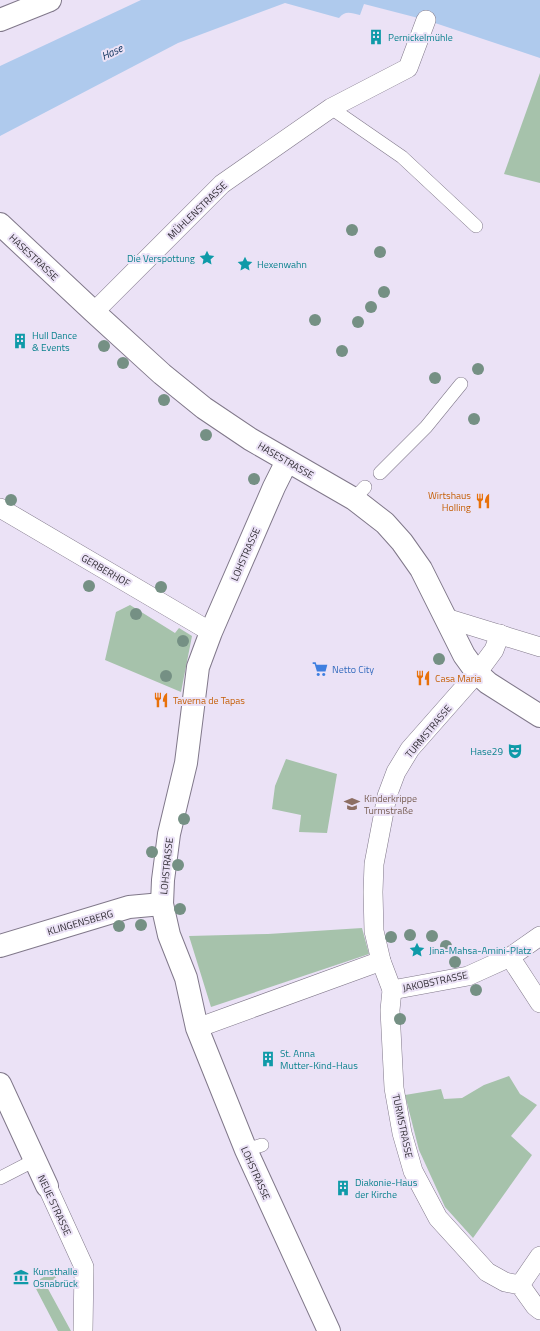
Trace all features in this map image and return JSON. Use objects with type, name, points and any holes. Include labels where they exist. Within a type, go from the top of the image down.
[{"type":"street","points":[[0,20],[50,0]]},
{"type":"street","name":"MÜHLENSTRASSE","points":[[94,312],[222,184],[331,108],[408,68],[426,20]]},
{"type":"street","name":"HASESTRASSE","points":[[0,224],[162,374],[204,408],[250,439],[288,461],[360,493],[402,542],[421,569],[464,655],[477,672],[488,683],[540,716]]},
{"type":"street","name":"LOHSTRASSE","points":[[288,461],[274,488],[211,632],[198,666],[186,763],[169,834],[163,880],[162,904],[169,935],[186,978],[197,1028],[254,1148],[329,1331]]},
{"type":"street","name":"GERBERHOF","points":[[0,508],[211,632]]},
{"type":"street","points":[[446,618],[540,647]]},
{"type":"street","name":"TURMSTRASSE","points":[[500,634],[494,650],[477,672],[410,749],[396,772],[388,796],[374,864],[374,930],[381,961],[392,990],[390,1010],[394,1088],[402,1133],[413,1171],[438,1218],[488,1272],[505,1282],[520,1285]]},
{"type":"street","name":"KLINGENSBERG","points":[[0,946],[129,907],[162,904]]},
{"type":"street","name":"JAKOBSTRASSE","points":[[392,990],[468,976],[510,957],[540,936]]},
{"type":"street","points":[[510,957],[540,1003]]},
{"type":"street","points":[[197,1028],[381,961]]},
{"type":"street","name":"NEUE STRASSE","points":[[0,1084],[84,1267],[83,1331]]},
{"type":"street","points":[[540,1256],[520,1285],[535,1306],[540,1310]]},
{"type":"lane","points":[[331,108],[402,157],[476,226]]},
{"type":"lane","points":[[380,473],[426,428],[461,384]]},
{"type":"lane","points":[[0,1178],[35,1160]]},
{"type":"green space","points":[[540,73],[540,183],[504,174]]},
{"type":"green space","points":[[130,605],[175,633],[179,628],[192,636],[181,692],[105,660],[116,612]]},
{"type":"green space","points":[[286,759],[337,774],[327,833],[299,832],[301,815],[272,809],[275,786]]},
{"type":"green space","points":[[362,928],[369,954],[211,1007],[189,936],[268,934]]},
{"type":"green space","points":[[509,1076],[520,1094],[537,1105],[511,1136],[532,1155],[473,1238],[445,1207],[419,1150],[405,1095],[441,1089],[444,1099],[462,1098],[484,1085]]},
{"type":"green space","points":[[53,1272],[57,1280],[47,1287],[71,1331],[58,1331],[33,1283]]},
{"type":"water","name":"Hase","points":[[141,0],[540,0],[540,58],[426,20],[364,4],[360,15],[346,13],[341,15],[339,18],[285,3],[178,43],[0,136],[0,66]]},
{"type":"place","name":"Pernickelmühle","points":[[376,37]]},
{"type":"place","name":"Die Verspottung","points":[[207,258]]},
{"type":"place","name":"Hexenwahn","points":[[245,264]]},
{"type":"place","name":"Hull Dance & Events","points":[[20,341]]},
{"type":"place","name":"Wirtshaus Holling","points":[[483,501]]},
{"type":"place","name":"Netto City","points":[[320,669]]},
{"type":"place","name":"Casa Maria","points":[[423,678]]},
{"type":"place","name":"Taverna de Tapas","points":[[161,700]]},
{"type":"place","name":"Hase29","points":[[515,751]]},
{"type":"place","name":"Kinderkrippe Turmstraße","points":[[352,804]]},
{"type":"place","name":"Jina-Mahsa-Amini-Platz","points":[[417,950]]},
{"type":"place","name":"St. Anna Mutter-Kind-Haus","points":[[268,1059]]},
{"type":"place","name":"Diakonie-Haus der Kirche","points":[[343,1188]]},
{"type":"place","name":"Kunsthalle Osnabrück","points":[[21,1277]]}]
